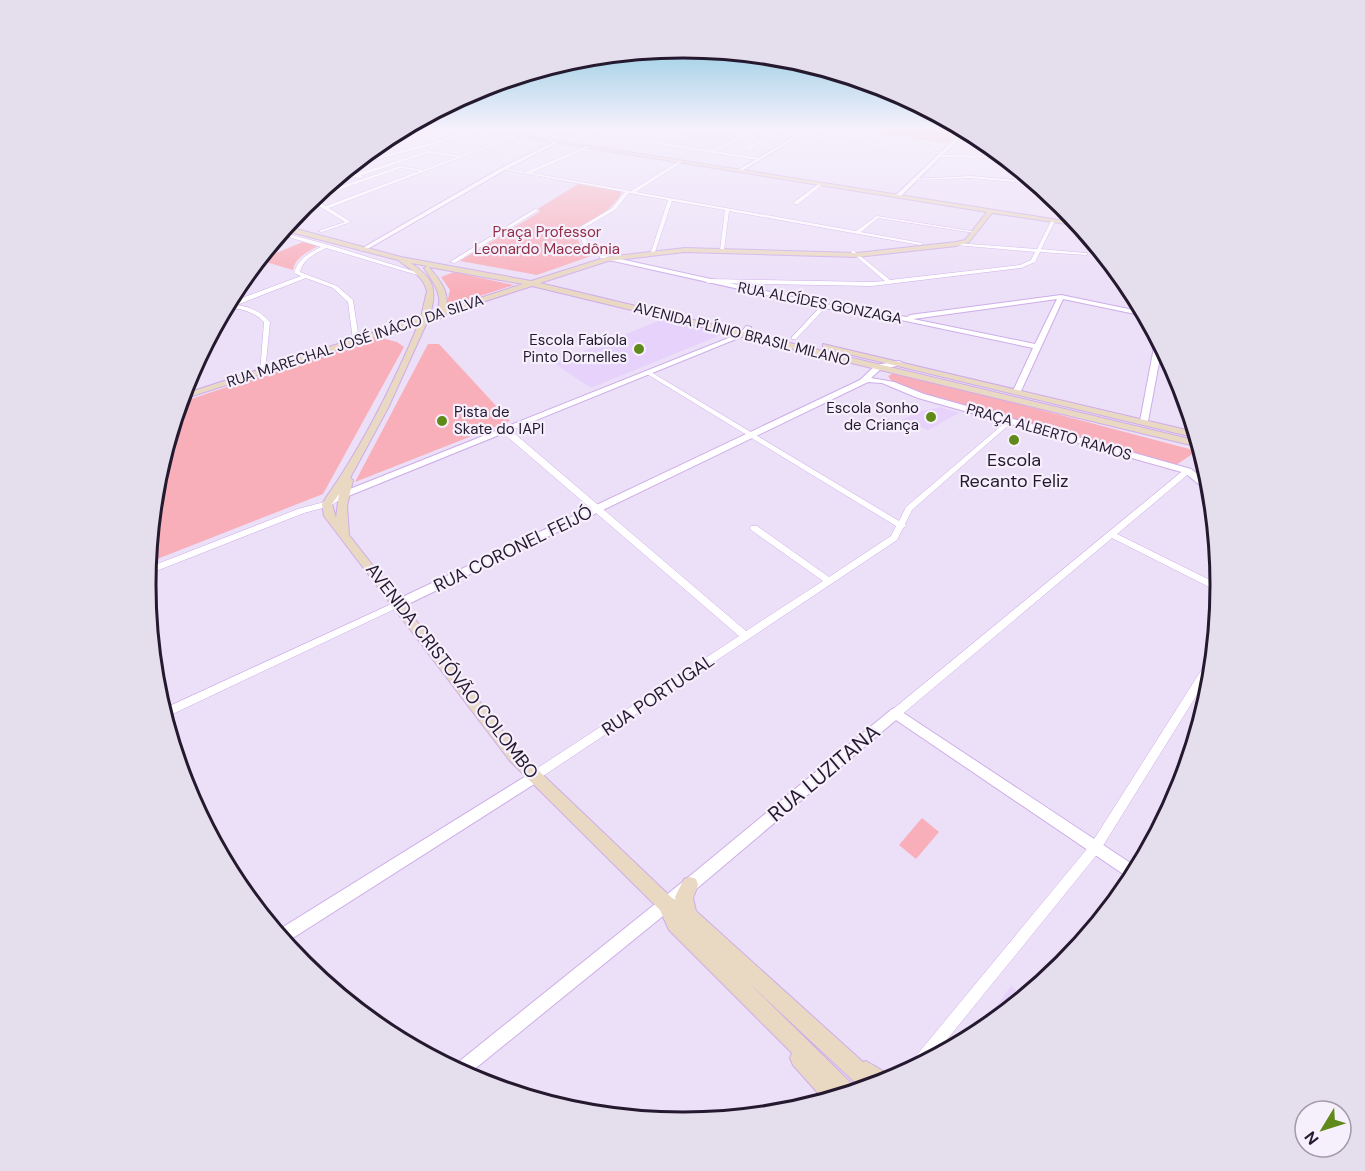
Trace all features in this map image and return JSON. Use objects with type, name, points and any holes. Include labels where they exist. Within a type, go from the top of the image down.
[{"type":"main road","points":[[812,183],[1064,223]]},
{"type":"main road","points":[[855,253],[956,240],[982,210]]},
{"type":"main road","points":[[529,283],[605,258],[653,250],[722,248],[855,253],[956,244],[967,241],[991,211]]},
{"type":"main road","name":"AVENIDA PLÍNIO BRASIL MILANO","points":[[299,225],[453,266],[746,331],[794,338],[896,367],[1190,442]]},
{"type":"main road","name":"AVENIDA PLÍNIO BRASIL MILANO","points":[[293,231],[400,259],[543,279],[879,367],[896,367],[1017,391],[1187,433]]},
{"type":"main road","points":[[415,255],[442,288],[443,299],[441,313],[418,337]]},
{"type":"main road","points":[[327,504],[351,470],[427,318],[432,301],[431,290],[423,275],[400,259]]},
{"type":"main road","points":[[435,278],[453,266]]},
{"type":"main road","name":"RUA MARECHAL JOSÉ INÁCIO DA SILVA","points":[[192,395],[529,283]]},
{"type":"main road","points":[[392,329],[411,331],[418,337]]},
{"type":"main road","points":[[345,535],[341,521],[343,495],[351,470]]},
{"type":"main road","name":"AVENIDA CRISTÓVÃO COLOMBO","points":[[327,504],[329,516],[515,757],[666,904],[689,916],[867,1079]]},
{"type":"main road","points":[[689,916],[684,897],[690,885]]},
{"type":"main road","name":"AVENIDA CRISTÓVÃO COLOMBO","points":[[666,904],[675,924],[842,1088]]},
{"type":"main road","name":"AVENIDA CRISTÓVÃO COLOMBO","points":[[751,1000],[830,1092]]},
{"type":"main road","name":"AVENIDA CRISTÓVÃO COLOMBO","points":[[849,1061],[874,1076]]},
{"type":"street","points":[[334,190],[356,183]]},
{"type":"street","points":[[326,208],[392,183]]},
{"type":"street","points":[[362,250],[368,244],[478,183]]},
{"type":"street","points":[[576,183],[920,244]]},
{"type":"street","points":[[605,258],[582,240],[580,234],[582,227],[606,214],[630,192],[647,183]]},
{"type":"street","points":[[898,196],[911,183]]},
{"type":"street","points":[[796,203],[821,184]]},
{"type":"street","points":[[653,250],[670,199]]},
{"type":"street","points":[[320,204],[349,222],[320,231]]},
{"type":"street","points":[[722,248],[727,209]]},
{"type":"street","points":[[453,266],[537,210]]},
{"type":"street","points":[[858,233],[877,217],[975,232]]},
{"type":"street","points":[[706,281],[872,284],[1021,266],[1033,261],[1053,221]]},
{"type":"street","points":[[288,236],[423,275]]},
{"type":"street","points":[[956,244],[1085,254]]},
{"type":"street","points":[[327,246],[308,255],[297,266],[297,273],[335,287],[351,301],[356,340]]},
{"type":"street","points":[[855,253],[889,282]]},
{"type":"street","name":"RUA ALCÍDES GONZAGA","points":[[605,258],[824,306],[901,318],[1038,347]]},
{"type":"street","points":[[238,302],[306,276]]},
{"type":"street","points":[[901,318],[1061,297],[1133,312]]},
{"type":"street","points":[[1017,391],[1061,297]]},
{"type":"street","points":[[794,338],[824,306]]},
{"type":"street","points":[[235,308],[250,309],[262,315],[267,322],[262,372]]},
{"type":"street","points":[[156,568],[301,511],[327,504],[343,495],[649,373],[746,331]]},
{"type":"street","points":[[1144,422],[1156,355]]},
{"type":"street","name":"RUA CORONEL FEIJÓ","points":[[171,710],[863,381],[879,367]]},
{"type":"street","points":[[885,381],[885,374],[896,367]]},
{"type":"street","points":[[649,373],[902,526]]},
{"type":"street","name":"RUA CORONEL FEIJÓ","points":[[863,381],[885,381]]},
{"type":"street","name":"PRAÇA ALBERTO RAMOS","points":[[885,381],[915,393],[1009,422],[1188,471],[1198,479]]},
{"type":"street","name":"RUA PORTUGAL","points":[[287,934],[534,777],[894,538],[909,509],[1009,422]]},
{"type":"street","points":[[505,430],[746,637]]},
{"type":"street","name":"RUA LUZITANA","points":[[466,1065],[690,885],[1188,471]]},
{"type":"street","points":[[754,528],[830,581]]},
{"type":"street","points":[[1111,534],[1210,584]]},
{"type":"street","points":[[929,1051],[1095,848],[1201,679]]},
{"type":"street","points":[[896,713],[1127,869]]},
{"type":"shaded area","name":"Escola Fabíola Pinto Dornelles","points":[[666,318],[723,334],[591,388],[554,363]]},
{"type":"shaded area","name":"Escola Sonho de Criança","points":[[940,407],[959,413],[928,430],[902,420],[918,412]]},
{"type":"shaded area","points":[[1011,986],[1018,992],[1003,1004],[993,1011]]},
{"type":"green space","name":"Praça Professor Leonardo Macedônia","points":[[578,184],[622,192],[609,209],[579,227],[578,240],[594,255],[537,275],[460,261],[541,211],[536,210]]},
{"type":"green space","points":[[303,242],[318,246],[299,258],[293,270],[266,262],[273,254]]},
{"type":"green space","points":[[454,272],[514,285],[446,307],[450,290],[441,277]]},
{"type":"green space","points":[[377,337],[397,342],[404,347],[323,494],[157,559],[160,517],[173,449],[190,399]]},
{"type":"green space","points":[[428,344],[439,344],[510,421],[355,482]]},
{"type":"green space","points":[[902,373],[1192,450],[1193,454],[1176,465],[917,392],[893,383],[888,376]]},
{"type":"green space","points":[[922,818],[939,832],[916,859],[899,845]]},
{"type":"place","name":"Escola Fabíola Pinto Dornelles","points":[[639,349]]},
{"type":"place","name":"Escola Sonho de Criança","points":[[931,417]]},
{"type":"place","name":"Pista de Skate do IAPI","points":[[442,421]]},
{"type":"place","name":"Escola Recanto Feliz","points":[[1014,440]]}]
